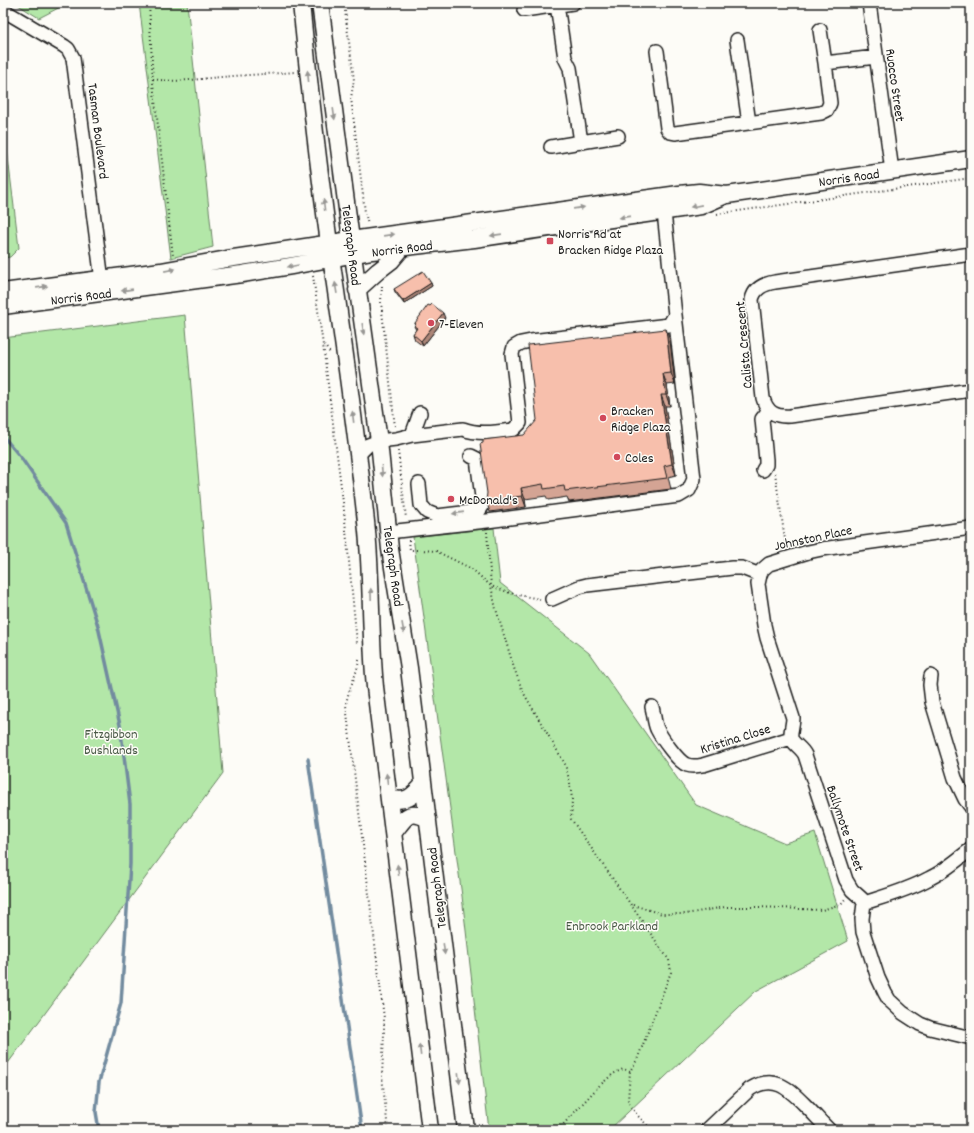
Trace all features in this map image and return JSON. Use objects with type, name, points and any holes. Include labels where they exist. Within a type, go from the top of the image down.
[{"type":"main road","name":"Telegraph Road","points":[[301,3],[330,251],[348,371],[367,532],[370,568],[373,661],[430,1130]]},
{"type":"main road","name":"Telegraph Road","points":[[320,3],[357,290],[379,441],[395,585],[410,668],[466,1130]]},
{"type":"main road","name":"Norris Road","points":[[3,306],[102,286],[127,276],[227,259],[330,251],[663,204],[701,206],[728,195],[971,159]]},
{"type":"main road","name":"Norris Road","points":[[352,247],[372,251],[402,248],[474,238],[663,204]]},
{"type":"main road","points":[[357,290],[391,261],[402,248]]},
{"type":"main road","name":"Norris Road","points":[[3,292],[102,286],[242,274],[292,266],[330,251]]},
{"type":"main road","points":[[389,798],[406,800],[413,796],[423,785]]},
{"type":"main road","points":[[394,832],[409,815],[417,814],[428,819]]},
{"type":"street","points":[[524,10],[556,4],[573,3]]},
{"type":"street","name":"Ruocco Street","points":[[869,3],[892,171]]},
{"type":"street","points":[[556,4],[565,58],[570,68],[580,142]]},
{"type":"street","name":"Tasman Boulevard","points":[[3,10],[64,46],[68,49],[73,58],[102,286]]},
{"type":"street","points":[[657,51],[667,128],[670,132],[675,134],[821,113],[827,110],[830,103],[820,30]]},
{"type":"street","points":[[737,40],[749,123]]},
{"type":"street","points":[[825,63],[876,57]]},
{"type":"street","points":[[551,147],[618,136]]},
{"type":"street","points":[[388,532],[487,521],[679,496],[689,490],[694,479],[663,204]]},
{"type":"street","name":"Calista Crescent","points":[[769,410],[763,398],[752,308],[753,296],[758,288],[775,282],[971,254]]},
{"type":"street","points":[[358,455],[368,445],[379,441],[412,435],[463,429],[468,431],[488,432],[513,430],[520,423],[512,354],[514,347],[521,343],[531,341],[669,325],[675,315]]},
{"type":"street","points":[[769,469],[766,465],[762,419],[769,410],[777,415],[784,416],[971,390]]},
{"type":"street","points":[[412,435],[420,413]]},
{"type":"street","points":[[419,484],[421,505],[427,512],[437,516],[479,510],[483,505],[477,459],[471,456]]},
{"type":"street","name":"Johnston Place","points":[[760,575],[765,566],[769,564],[808,552],[971,528]]},
{"type":"street","points":[[552,599],[587,585],[732,568],[742,568],[760,575],[758,589],[764,625],[792,718],[793,726],[791,738]]},
{"type":"street","points":[[931,676],[930,694],[955,778],[965,799],[971,807]]},
{"type":"street","name":"Kristina Close","points":[[652,707],[660,734],[680,761],[688,766],[703,764],[791,738]]},
{"type":"street","name":"Ballymote Street","points":[[791,738],[805,755],[846,880],[852,890],[862,898],[864,903]]},
{"type":"street","points":[[971,849],[950,866],[930,879],[910,888],[864,903],[862,919],[863,932],[878,978],[889,1000],[903,1013],[920,1024],[930,1028],[971,1038]]},
{"type":"street","points":[[707,1130],[750,1089],[769,1083],[779,1084],[789,1090],[829,1130]]},
{"type":"path","points":[[150,3],[153,79],[163,176],[175,269]]},
{"type":"path","points":[[344,3],[354,80],[351,98],[365,212],[368,223]]},
{"type":"path","points":[[153,79],[188,81],[221,77],[308,72]]},
{"type":"path","points":[[711,215],[971,178]]},
{"type":"path","points":[[313,276],[344,510],[358,648]]},
{"type":"path","points":[[314,282],[318,280]]},
{"type":"path","points":[[382,285],[381,302],[410,550],[436,551],[472,569],[482,577],[487,584],[514,594],[538,599],[552,599]]},
{"type":"path","points":[[769,469],[786,549],[783,552],[784,559]]},
{"type":"path","points":[[487,521],[489,569],[493,599],[523,692],[564,764],[570,783],[572,799],[571,819],[669,960],[671,972],[637,1060],[630,1071],[628,1101],[634,1112],[652,1130]]},
{"type":"path","points":[[359,658],[346,705],[384,1018],[382,1076],[388,1130]]},
{"type":"path","points":[[631,905],[662,914],[686,914],[724,907],[759,906],[822,910],[841,904],[848,896]]},
{"type":"path","points":[[558,1130],[613,1074],[623,1069],[630,1071]]},
{"type":"green space","points":[[15,3],[68,3],[39,18]]},
{"type":"green space","points":[[139,3],[187,3],[213,247],[171,258]]},
{"type":"green space","points":[[3,116],[19,248],[10,257],[3,258]]},
{"type":"green space","name":"Fitzgibbon Bushlands","points":[[185,315],[223,773],[3,1070],[3,338]]},
{"type":"green space","name":"Enbrook Parkland","points":[[494,528],[500,583],[589,653],[696,805],[785,843],[815,833],[848,941],[756,991],[609,1130],[489,1130],[462,896],[413,537]]},
{"type":"building","points":[[423,271],[431,283],[403,301],[394,289]]},
{"type":"building","name":"7-Eleven","points":[[432,304],[443,313],[421,341],[413,334],[417,328],[414,326],[428,305],[430,306]]},
{"type":"building","name":"Bracken Ridge Plaza","points":[[666,329],[671,373],[663,374],[666,395],[661,395],[672,464],[664,466],[667,478],[565,491],[564,486],[544,489],[543,484],[521,488],[522,496],[486,501],[487,493],[480,444],[483,443],[483,440],[524,435],[537,420],[528,345]]},
{"type":"waterway","points":[[3,436],[22,459],[66,523],[98,626],[120,725],[130,804],[130,864],[121,1003],[99,1082],[96,1112],[99,1130]]},
{"type":"waterway","points":[[308,759],[362,1130]]},
{"type":"place","name":"Norris Rd at Bracken Ridge Plaza","points":[[550,241]]},
{"type":"place","name":"7-Eleven","points":[[431,323]]},
{"type":"place","name":"Bracken Ridge Plaza","points":[[603,418]]},
{"type":"place","name":"Coles","points":[[617,457]]},
{"type":"place","name":"McDonald's","points":[[451,499]]}]
